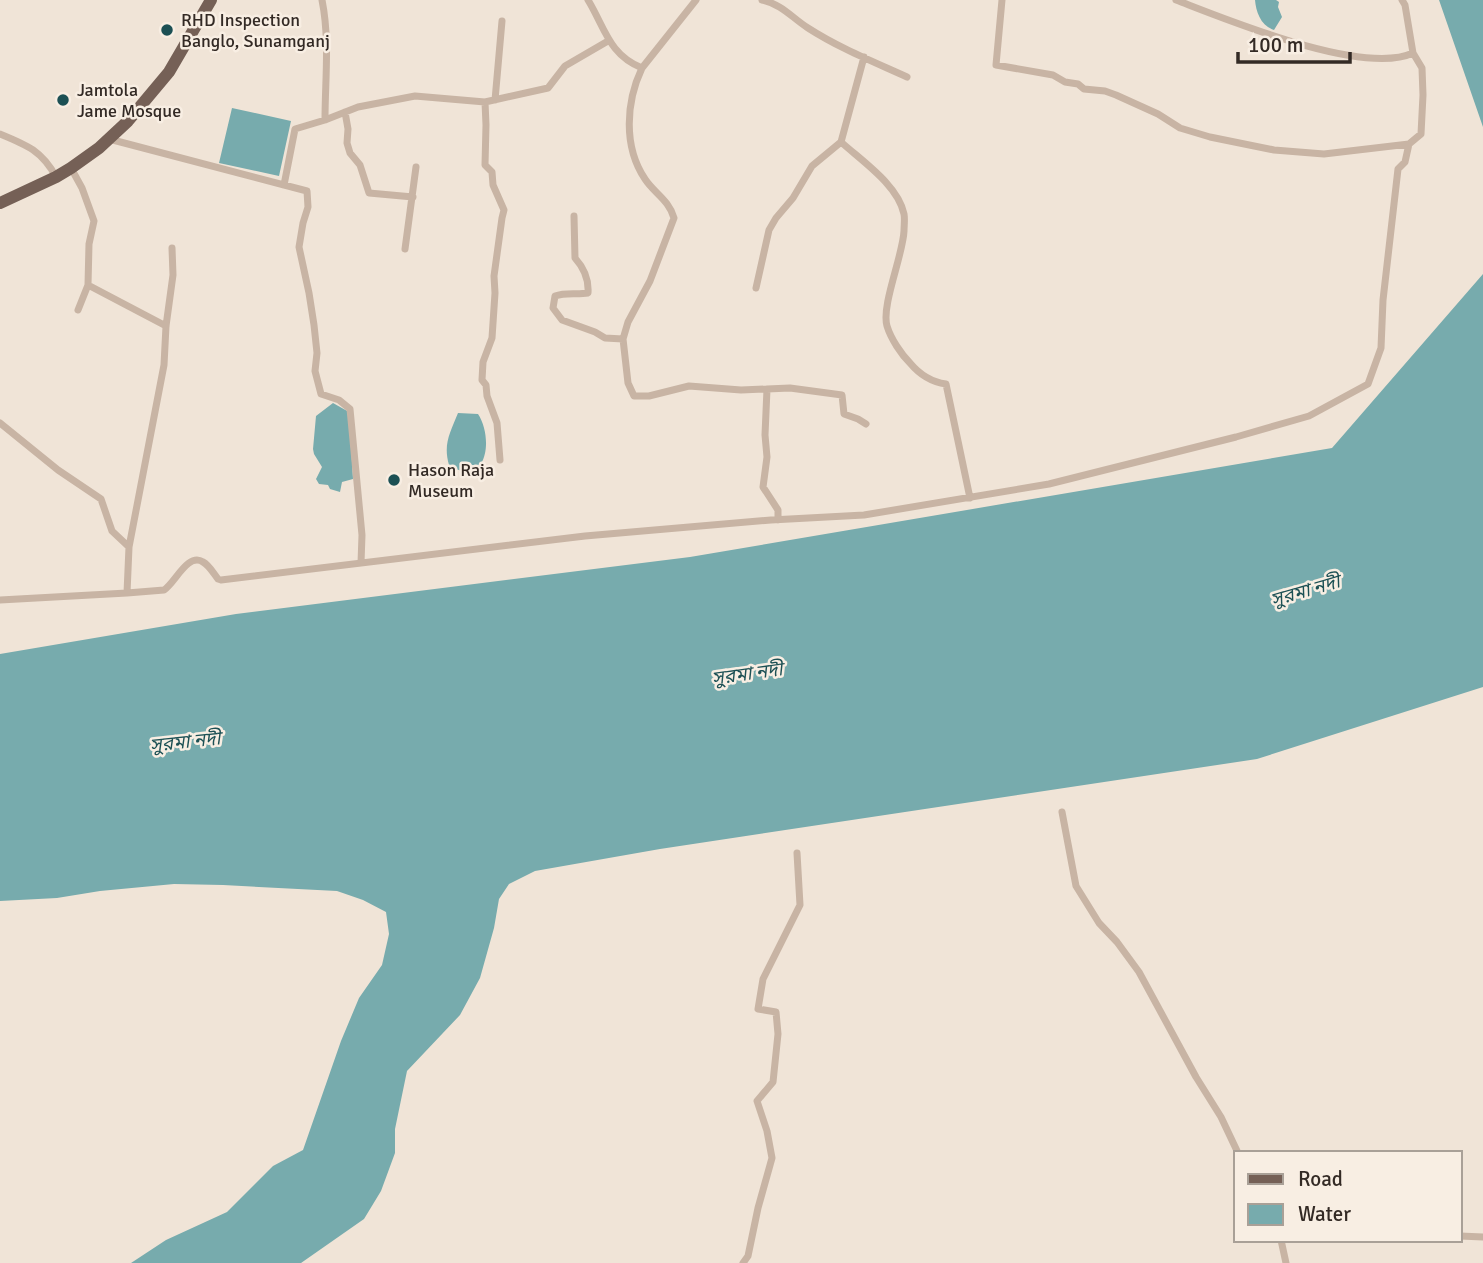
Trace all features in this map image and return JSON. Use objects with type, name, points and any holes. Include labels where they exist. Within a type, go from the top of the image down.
[{"type":"main road","points":[[0,203],[71,168],[128,121],[169,72],[211,0]]},
{"type":"street","points":[[322,0],[327,32],[325,120]]},
{"type":"street","points":[[588,0],[608,41],[617,52],[642,68]]},
{"type":"street","points":[[696,0],[642,68],[637,79],[628,125],[634,158],[646,180],[665,200],[674,218],[650,281],[628,322],[623,340],[628,383],[634,396],[649,396],[689,386],[741,390],[790,388],[842,395],[844,414],[866,424]]},
{"type":"street","points":[[762,0],[776,3],[808,28],[907,77]]},
{"type":"street","points":[[1002,0],[996,65],[1053,75],[1084,89],[1105,91],[1158,114],[1180,128],[1210,137],[1274,150],[1324,154],[1409,144],[1421,134],[1422,68],[1413,53],[1402,0]]},
{"type":"street","points":[[1176,0],[1328,51],[1378,58],[1402,58],[1413,53]]},
{"type":"street","points":[[495,100],[502,21]]},
{"type":"street","points":[[284,185],[295,129],[358,107],[415,96],[485,102],[548,88],[565,66],[608,41]]},
{"type":"street","points":[[756,288],[769,230],[812,166],[841,142],[863,57]]},
{"type":"street","points":[[485,102],[485,165],[492,173],[493,185],[504,211],[494,276],[492,338],[483,362],[482,380],[486,385],[486,396],[497,423],[500,460]]},
{"type":"street","points":[[345,112],[350,153],[360,165],[369,193],[413,197]]},
{"type":"street","points":[[0,134],[21,142],[42,155],[56,177]]},
{"type":"street","points":[[108,139],[307,191],[308,207],[299,247],[314,325],[317,353],[315,371],[321,394],[339,400],[350,409],[362,535],[360,563]]},
{"type":"street","points":[[841,142],[884,180],[905,215],[904,244],[888,302],[887,325],[903,356],[919,373],[936,383],[946,384],[970,498]]},
{"type":"street","points":[[0,600],[164,590],[189,562],[195,559],[203,561],[221,580],[585,536],[864,515],[1049,484],[1309,416],[1368,384],[1381,348],[1383,300],[1398,169],[1405,162],[1409,144]]},
{"type":"street","points":[[404,249],[416,167]]},
{"type":"street","points":[[71,168],[82,188],[93,221],[89,244],[88,285],[78,310]]},
{"type":"street","points":[[574,216],[575,258],[582,265],[589,284],[588,293],[564,293],[555,296],[554,308],[562,320],[606,338],[623,340]]},
{"type":"street","points":[[127,593],[129,547],[164,365],[173,275],[172,248]]},
{"type":"street","points":[[88,285],[166,326]]},
{"type":"street","points":[[767,389],[767,457],[763,487],[778,510],[779,520]]},
{"type":"street","points":[[0,423],[58,470],[101,499],[112,531],[129,547]]},
{"type":"street","points":[[1062,812],[1076,886],[1099,923],[1139,972],[1221,1117],[1237,1151]]},
{"type":"street","points":[[743,1263],[748,1256],[772,1158],[757,1101],[773,1082],[778,1034],[776,1012],[758,1009],[763,979],[800,905],[797,853]]},
{"type":"street","points":[[1462,1236],[1483,1237]]},
{"type":"street","points":[[1281,1242],[1286,1263]]},
{"type":"water","points":[[1255,0],[1279,2],[1282,17],[1274,30],[1260,18]]},
{"type":"water","points":[[1439,0],[1483,0],[1483,127]]},
{"type":"water","points":[[232,108],[291,121],[279,176],[219,163]]},
{"type":"water","name":"সুরমা নদী","points":[[1483,274],[1483,687],[1257,759],[660,849],[535,871],[509,884],[499,899],[480,978],[460,1015],[407,1071],[395,1129],[395,1153],[381,1191],[364,1219],[301,1263],[131,1263],[166,1240],[227,1212],[273,1166],[303,1150],[359,998],[382,965],[389,934],[386,912],[337,891],[223,885],[174,884],[57,898],[0,901],[0,654],[236,614],[690,557],[1332,448]]},
{"type":"water","points":[[333,403],[349,412],[353,479],[342,482],[340,492],[330,489],[328,485],[319,484],[316,479],[322,467],[313,449],[316,416]]},
{"type":"water","points":[[458,413],[478,414],[486,436],[484,458],[472,471],[462,471],[449,465],[447,458],[447,445]]},
{"type":"place","name":"RHD Inspection Banglo, Sunamganj","points":[[167,30]]},
{"type":"place","name":"Jamtola Jame Mosque","points":[[63,100]]},
{"type":"place","name":"Hason Raja Museum","points":[[394,480]]}]
